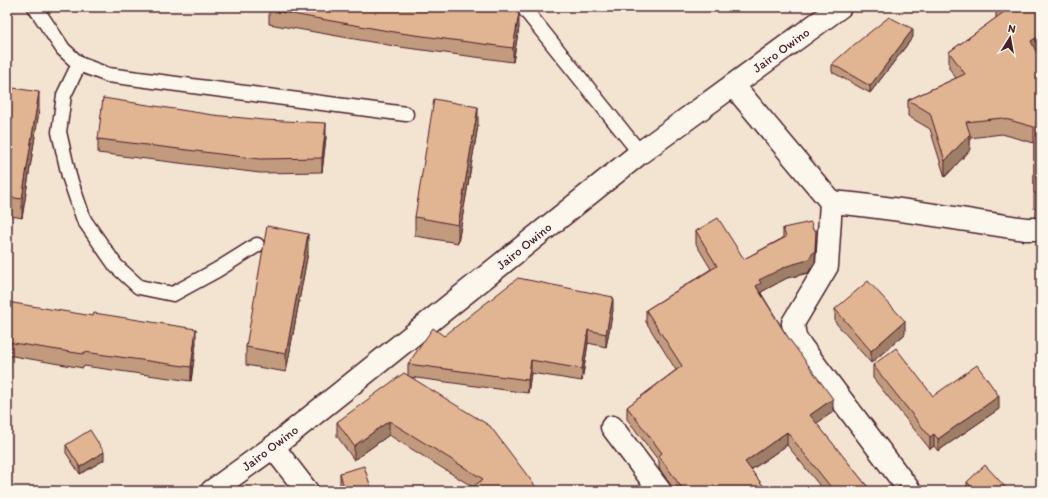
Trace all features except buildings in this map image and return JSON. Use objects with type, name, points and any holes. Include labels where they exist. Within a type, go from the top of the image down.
[{"type":"street","name":"Jairo Owino","points":[[212,491],[272,448],[640,153],[840,7]]},
{"type":"street","points":[[733,85],[831,202],[827,266],[793,323],[795,338],[910,491]]},
{"type":"street","points":[[831,202],[878,206],[930,216],[1026,229],[1041,229]]},
{"type":"street","points":[[612,427],[660,491]]},
{"type":"street","points":[[272,448],[307,491]]},
{"type":"lane","points":[[36,7],[63,49],[79,64],[108,75],[406,114]]},
{"type":"lane","points":[[523,7],[640,153]]},
{"type":"lane","points":[[79,64],[64,95],[59,132],[69,176],[84,220],[116,266],[139,288],[173,294],[217,270],[257,245]]}]
